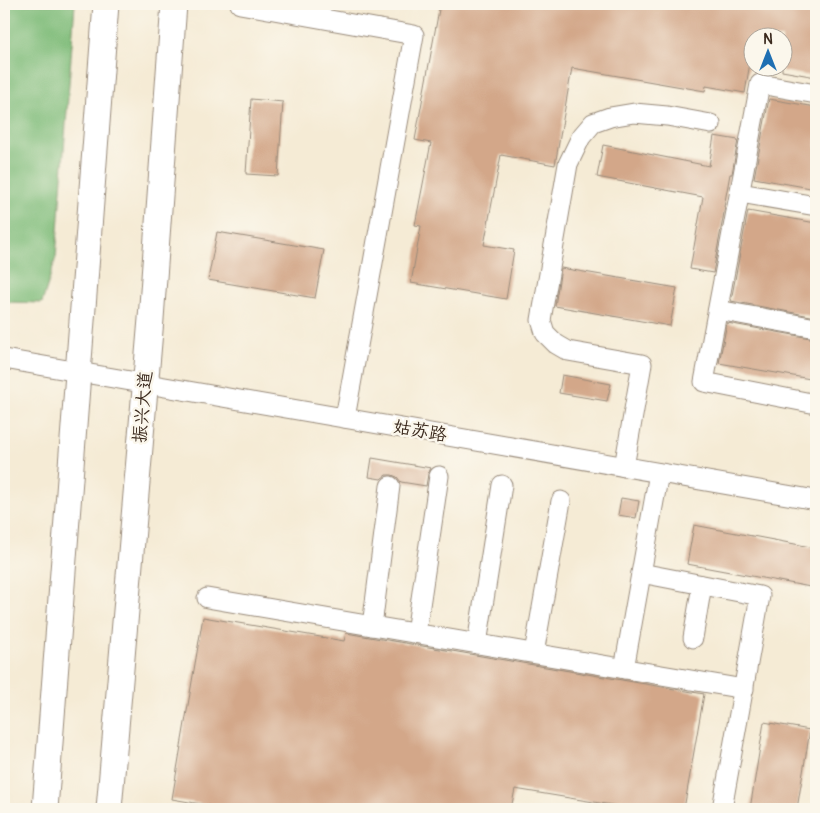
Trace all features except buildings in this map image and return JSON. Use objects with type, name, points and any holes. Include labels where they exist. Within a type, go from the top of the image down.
[{"type":"main road","points":[[45,809],[106,4]]},
{"type":"main road","name":"振兴大道","points":[[109,809],[145,383],[174,4]]},
{"type":"street","points":[[240,4],[414,35],[344,418]]},
{"type":"street","points":[[816,94],[760,84],[704,382],[816,404]]},
{"type":"street","points":[[624,467],[642,364],[568,351],[556,344],[545,333],[541,320],[568,164],[581,137],[593,123],[610,117],[634,113],[667,116],[711,124]]},
{"type":"street","points":[[740,193],[816,206]]},
{"type":"street","points":[[718,310],[816,328]]},
{"type":"street","name":"姑苏路","points":[[4,359],[816,500]]},
{"type":"street","points":[[624,668],[659,473]]},
{"type":"street","points":[[416,634],[439,476]]},
{"type":"street","points":[[476,644],[502,485]]},
{"type":"street","points":[[372,626],[390,486]]},
{"type":"street","points":[[534,653],[561,501]]},
{"type":"street","points":[[641,573],[760,596],[722,809]]},
{"type":"street","points":[[693,638],[702,585]]},
{"type":"street","points":[[207,598],[744,689]]},
{"type":"green space","points":[[4,4],[75,4],[56,257],[42,303],[4,302]]}]
